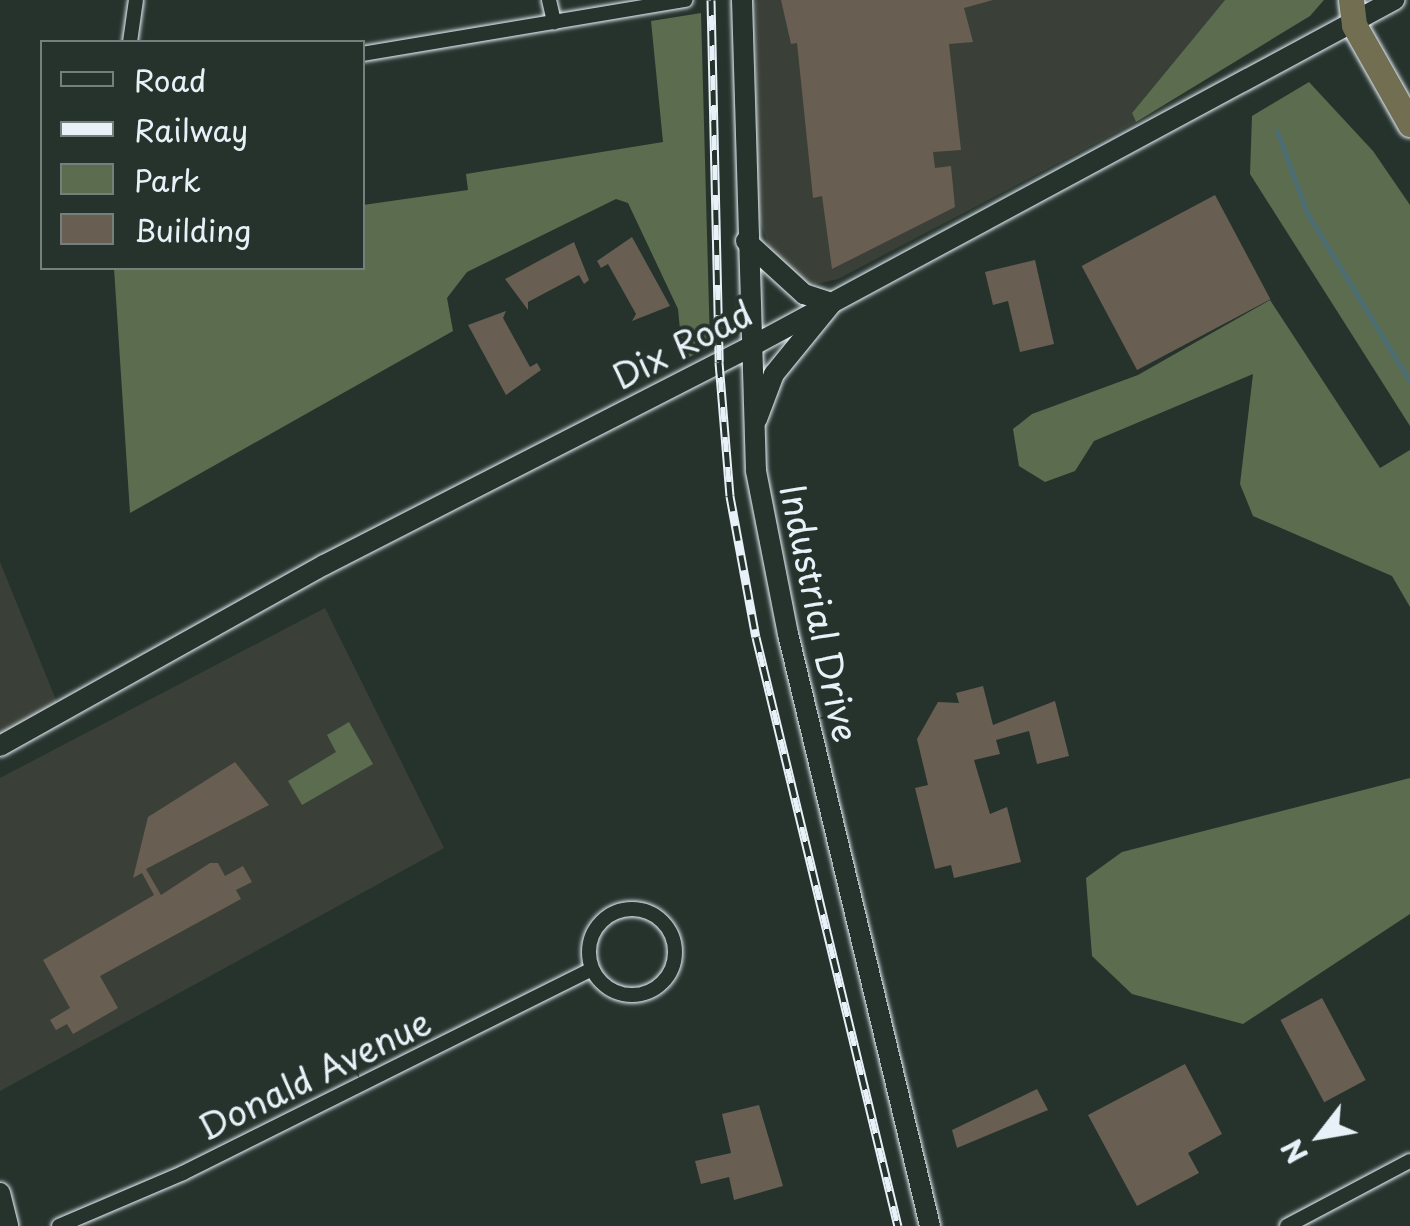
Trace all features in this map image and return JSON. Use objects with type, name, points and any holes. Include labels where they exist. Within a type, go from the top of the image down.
[{"type":"highway","points":[[1353,12],[1410,124]]},
{"type":"main road","name":"Industrial Drive","points":[[742,0],[754,428],[788,634],[930,1226]]},
{"type":"main road","name":"Dix Road","points":[[0,746],[324,564],[832,303],[1353,12],[1394,0]]},
{"type":"main road","points":[[746,241],[804,294],[832,303],[774,374],[754,428]]},
{"type":"main road","points":[[0,1193],[8,1226]]},
{"type":"street","points":[[130,40],[136,0]]},
{"type":"street","points":[[549,0],[554,22]]},
{"type":"street","points":[[365,54],[686,0]]},
{"type":"street","points":[[640,909],[671,933],[675,960],[650,991],[623,994],[592,969],[594,930],[614,912],[640,909]]},
{"type":"street","name":"Donald Avenue","points":[[59,1226],[183,1173],[592,969]]},
{"type":"street","points":[[1287,1226],[1410,1161]]},
{"type":"shaded area","points":[[756,0],[1225,0],[1132,113],[1136,122],[838,279],[816,284],[801,281],[772,255],[757,213]]},
{"type":"shaded area","points":[[0,562],[58,705],[0,736]]},
{"type":"shaded area","points":[[325,608],[444,848],[0,1091],[0,778]]},
{"type":"green space","points":[[1225,0],[1324,0],[1310,16],[1136,122],[1132,113]]},
{"type":"green space","points":[[701,13],[710,345],[683,361],[678,309],[628,203],[616,199],[467,272],[447,298],[453,331],[130,513],[114,270],[365,270],[365,205],[468,190],[466,174],[663,142],[651,21]]},
{"type":"green space","points":[[1309,82],[1373,151],[1410,205],[1410,426],[1250,174],[1252,116]]},
{"type":"green space","points":[[1270,300],[1380,468],[1410,450],[1410,607],[1392,576],[1253,516],[1240,484],[1253,374],[1094,441],[1075,471],[1045,482],[1019,466],[1013,429],[1032,414],[1138,375]]},
{"type":"green space","points":[[349,722],[373,764],[302,805],[288,781],[336,752],[327,735]]},
{"type":"green space","points":[[1410,778],[1410,914],[1243,1024],[1132,994],[1092,956],[1086,878],[1122,852]]},
{"type":"building","points":[[781,0],[993,0],[964,8],[973,42],[949,44],[961,150],[933,152],[935,168],[951,166],[955,207],[832,269],[822,196],[813,198],[797,43],[791,44]]},
{"type":"building","points":[[1215,195],[1270,299],[1137,370],[1082,266]]},
{"type":"building","points":[[632,237],[670,306],[632,321],[636,314],[608,264],[601,268],[597,261]]},
{"type":"building","points":[[574,242],[589,280],[584,284],[579,275],[528,302],[528,310],[505,279]]},
{"type":"building","points":[[1035,260],[1054,344],[1020,352],[1008,301],[993,305],[985,272]]},
{"type":"building","points":[[506,311],[503,318],[530,367],[537,363],[541,370],[506,395],[468,325]]},
{"type":"building","points":[[983,686],[993,725],[1055,701],[1069,756],[1037,764],[1029,731],[996,740],[1000,754],[974,760],[990,814],[1007,807],[1021,862],[954,878],[951,865],[935,869],[915,788],[928,785],[917,739],[938,702],[959,703],[956,693]]},
{"type":"building","points":[[235,762],[269,805],[146,869],[161,895],[210,863],[218,863],[225,876],[243,866],[252,882],[236,890],[241,899],[100,976],[118,1008],[73,1034],[67,1024],[56,1030],[50,1020],[70,1008],[43,960],[154,895],[142,873],[133,878],[148,817]]},
{"type":"building","points":[[1322,998],[1366,1080],[1324,1102],[1281,1020]]},
{"type":"building","points":[[1185,1064],[1222,1134],[1188,1153],[1199,1173],[1137,1206],[1088,1115]]},
{"type":"building","points":[[1037,1089],[1048,1110],[957,1148],[952,1130]]},
{"type":"building","points":[[759,1105],[783,1186],[734,1200],[729,1177],[701,1184],[695,1161],[731,1153],[722,1114]]},
{"type":"waterway","points":[[1277,131],[1307,213],[1410,382]]},
{"type":"railway","points":[[711,0],[719,362],[730,496],[756,637],[898,1226]]}]
